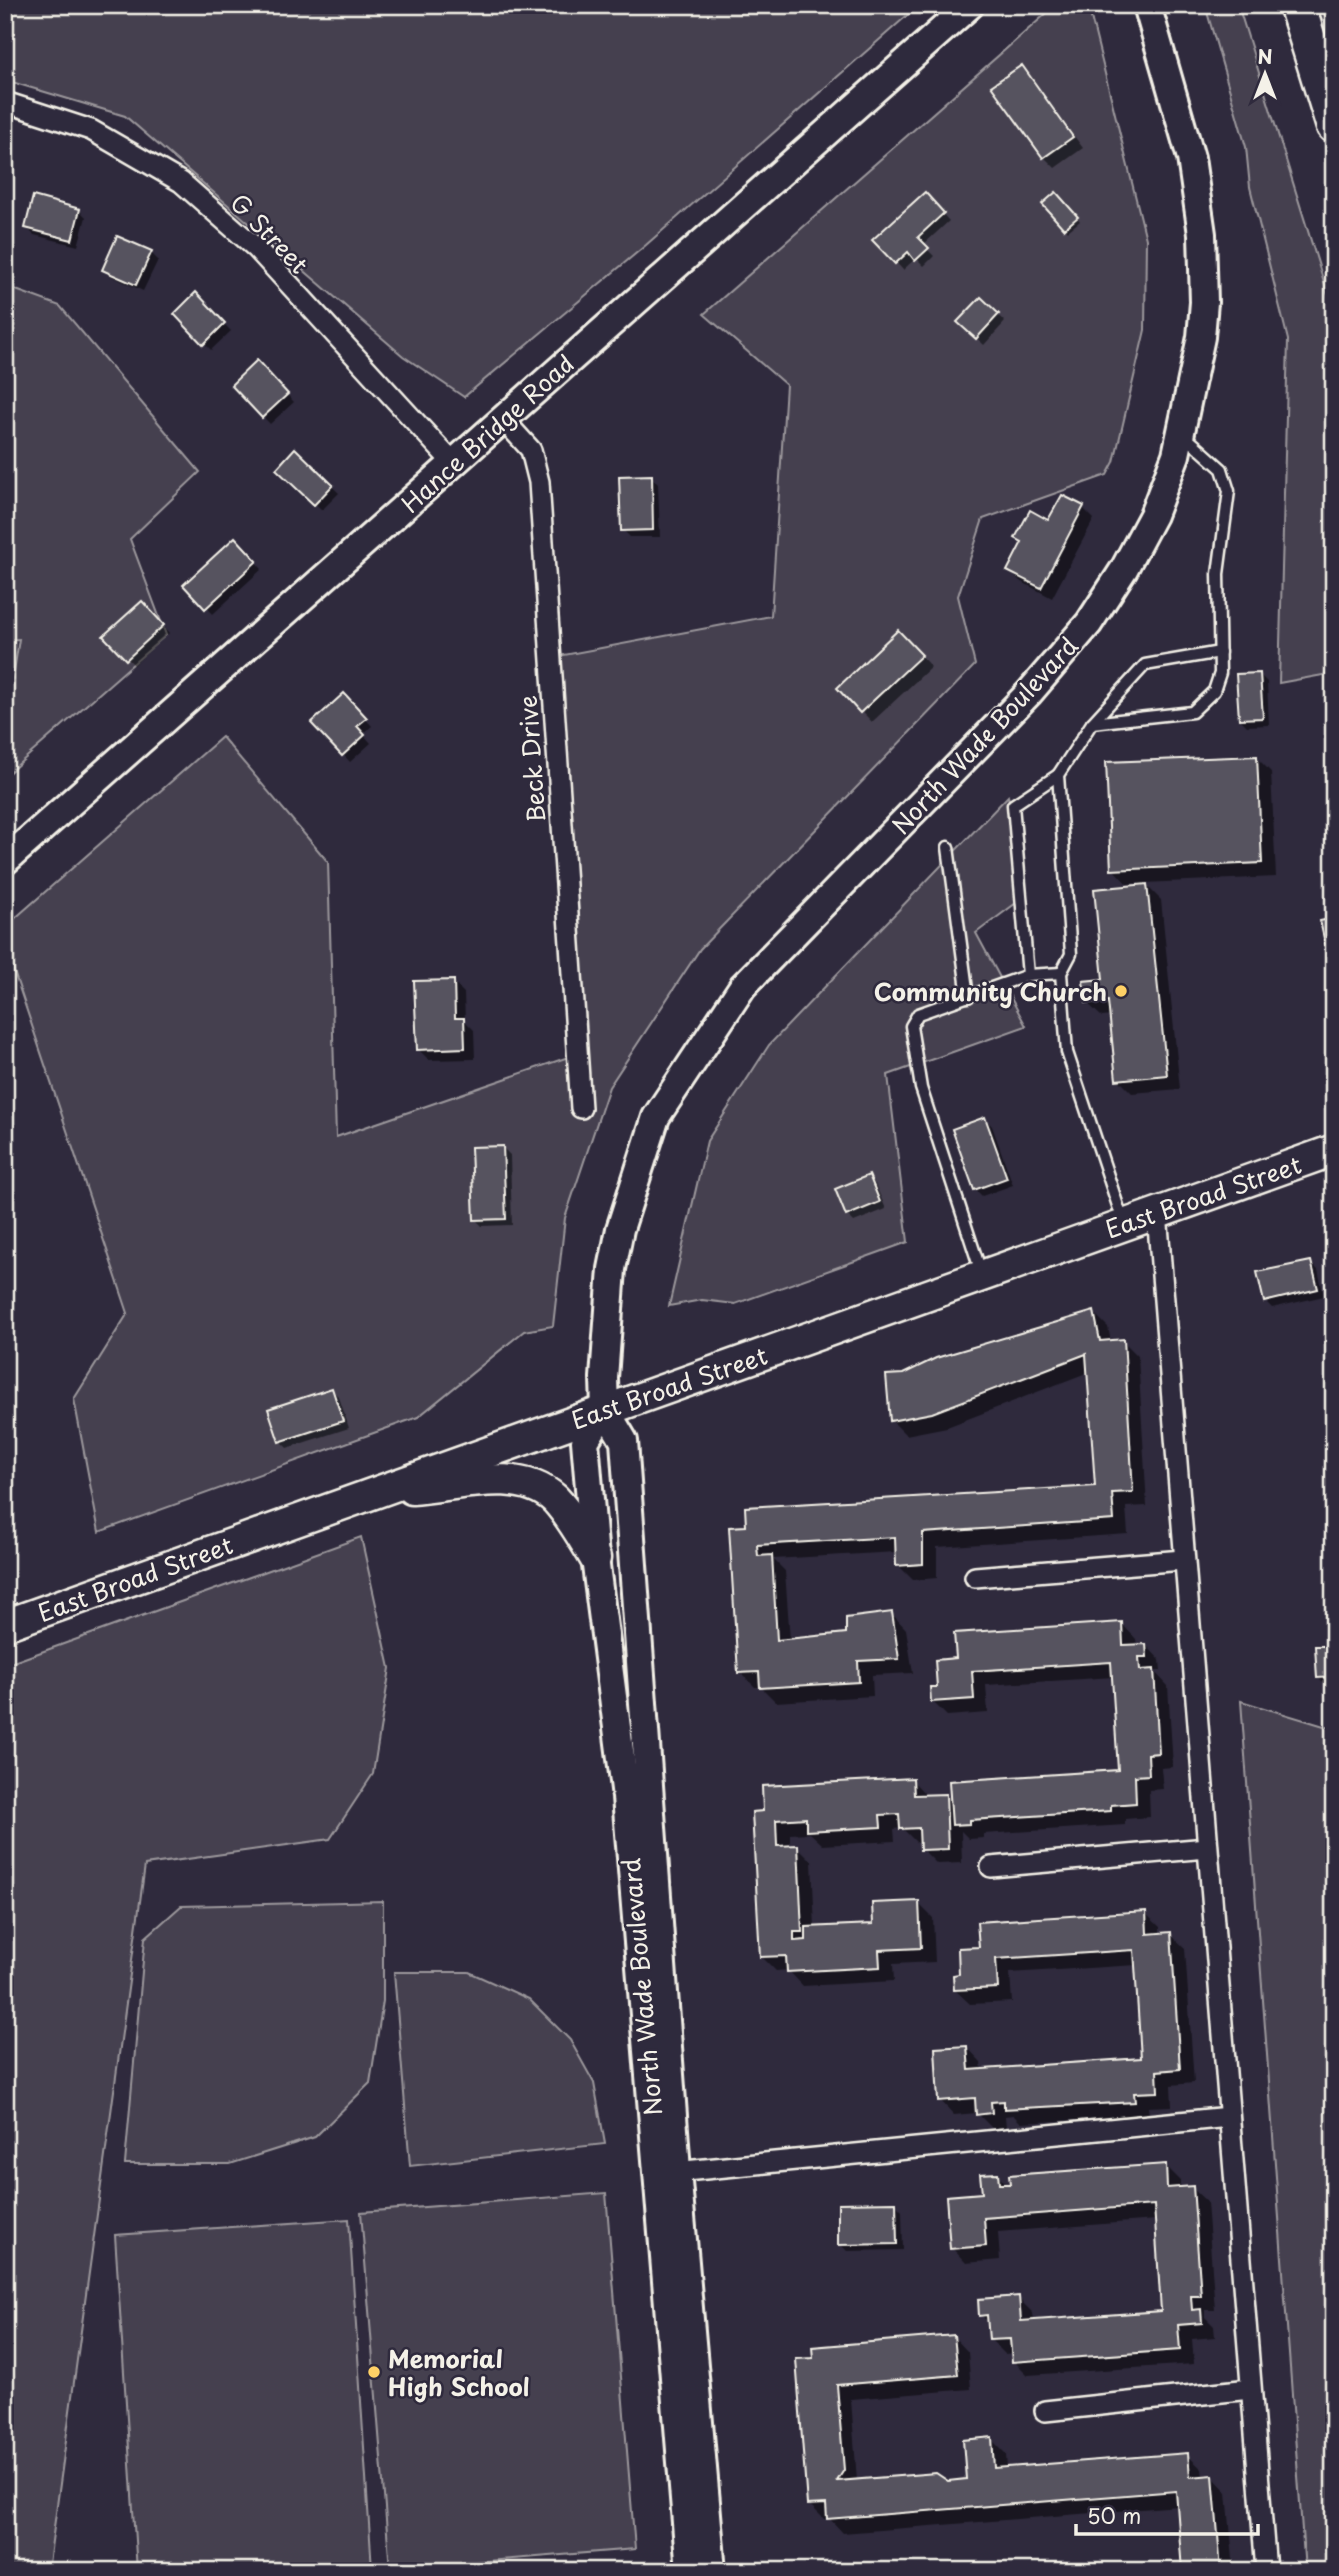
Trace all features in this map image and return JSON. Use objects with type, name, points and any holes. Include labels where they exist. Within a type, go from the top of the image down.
[{"type":"highway","points":[[1297,5],[1334,125]]},
{"type":"main road","name":"Hance Bridge Road","points":[[5,861],[970,5]]},
{"type":"main road","name":"North Wade Boulevard","points":[[690,2571],[624,1441],[605,1409],[604,1378],[612,1269],[620,1229],[656,1117],[743,986],[1029,693],[1089,623],[1124,569],[1153,514],[1181,433],[1201,337],[1202,234],[1191,158],[1147,5]]},
{"type":"main road","name":"East Broad Street","points":[[5,1625],[1334,1150]]},
{"type":"main road","name":"North Wade Boulevard","points":[[605,1409],[585,1441],[595,1558],[626,1797],[712,2571]]},
{"type":"main road","points":[[373,1492],[507,1480],[532,1486],[554,1498],[595,1558]]},
{"type":"street","name":"G Street","points":[[5,102],[91,130],[190,190],[256,248],[453,463]]},
{"type":"street","name":"Beck Drive","points":[[503,419],[531,450],[539,482],[580,1108]]},
{"type":"street","points":[[1157,1213],[1266,2571]]},
{"type":"street","points":[[975,1577],[1183,1560]]},
{"type":"street","points":[[991,1867],[1207,1849]]},
{"type":"street","points":[[667,2173],[1228,2118]]},
{"type":"street","points":[[1045,2411],[1250,2389]]},
{"type":"lane","points":[[1092,723],[1192,712],[1214,691],[1220,673],[1218,574],[1228,491],[1222,469],[1181,433]]},
{"type":"lane","points":[[1028,975],[1013,805],[1058,775],[1092,723],[1144,666],[1220,652]]},
{"type":"lane","points":[[1058,775],[1071,954],[1060,973],[1068,1052],[1124,1224]]},
{"type":"lane","points":[[948,847],[968,997]]},
{"type":"lane","points":[[981,1274],[921,1088],[911,1026],[918,1014],[1028,975],[1060,973]]},
{"type":"shaded area","points":[[5,5],[919,5],[646,245],[464,397],[403,356],[125,116],[5,80]]},
{"type":"shaded area","points":[[1056,5],[1088,5],[1146,239],[1145,330],[1114,462],[1107,475],[983,519],[958,596],[975,665],[700,949],[609,1087],[565,1218],[553,1326],[524,1331],[418,1417],[99,1532],[74,1399],[128,1313],[5,945],[5,927],[222,737],[328,862],[336,1137],[580,1053],[548,658],[771,616],[786,385],[704,314]]},
{"type":"shaded area","points":[[1205,5],[1238,5],[1334,315],[1334,673],[1279,683],[1288,340],[1250,187],[1246,147]]},
{"type":"shaded area","points":[[1317,5],[1334,5],[1334,59]]},
{"type":"shaded area","points":[[5,286],[60,306],[200,472],[130,539],[166,635],[5,776],[5,730],[19,639],[5,640]]},
{"type":"shaded area","points":[[1008,796],[1016,903],[976,933],[1026,1026],[888,1075],[908,1242],[735,1304],[702,1300],[669,1306],[707,1141],[769,1045]]},
{"type":"shaded area","points":[[361,1537],[390,1668],[373,1774],[330,1839],[145,1865],[48,2571],[5,2571],[5,1665]]},
{"type":"shaded area","points":[[1241,1701],[1334,1729],[1334,2571],[1305,2571]]},
{"type":"shaded area","points":[[383,1901],[383,2001],[370,2083],[315,2137],[230,2164],[125,2164],[145,1938],[181,1906]]},
{"type":"shaded area","points":[[394,1972],[469,1972],[529,1999],[570,2040],[594,2083],[605,2144],[410,2166]]},
{"type":"shaded area","points":[[606,2193],[635,2549],[390,2569],[361,2212]]},
{"type":"shaded area","points":[[349,2219],[372,2569],[137,2571],[115,2235]]},
{"type":"building","points":[[1022,65],[1073,137],[1043,158],[991,86]]},
{"type":"building","points":[[925,192],[944,213],[918,237],[929,248],[915,261],[908,252],[895,264],[872,240]]},
{"type":"building","points":[[1056,192],[1078,217],[1064,229],[1042,204]]},
{"type":"building","points":[[33,196],[80,209],[72,240],[25,228]]},
{"type":"building","points":[[117,236],[152,251],[136,285],[102,270]]},
{"type":"building","points":[[196,292],[225,323],[203,345],[174,314]]},
{"type":"building","points":[[981,297],[999,314],[976,339],[957,322]]},
{"type":"building","points":[[257,360],[288,394],[262,418],[231,385]]},
{"type":"building","points":[[295,448],[333,485],[314,505],[276,469]]},
{"type":"building","points":[[652,475],[653,530],[621,531],[619,476]]},
{"type":"building","points":[[1062,495],[1084,506],[1041,588],[1007,571],[1022,542],[1015,538],[1030,510],[1048,520]]},
{"type":"building","points":[[235,537],[257,561],[205,609],[183,585]]},
{"type":"building","points":[[142,601],[164,625],[126,660],[103,636]]},
{"type":"building","points":[[898,630],[922,655],[860,713],[837,688]]},
{"type":"building","points":[[1260,673],[1263,718],[1239,719],[1236,674]]},
{"type":"building","points":[[344,693],[367,718],[357,726],[365,735],[342,756],[311,723]]},
{"type":"building","points":[[1257,756],[1262,863],[1111,870],[1106,762]]},
{"type":"building","name":"Community Church","points":[[1147,884],[1167,1075],[1116,1080],[1108,1001],[1086,1003],[1083,981],[1103,979],[1094,889]]},
{"type":"building","points":[[1334,918],[1334,945],[1326,947],[1320,921]]},
{"type":"building","points":[[454,980],[455,1018],[464,1018],[465,1048],[417,1050],[414,981]]},
{"type":"building","points":[[985,1117],[1007,1178],[974,1190],[952,1129]]},
{"type":"building","points":[[503,1146],[506,1219],[474,1220],[471,1147]]},
{"type":"building","points":[[869,1175],[880,1202],[846,1216],[835,1189]]},
{"type":"building","points":[[1311,1261],[1318,1289],[1264,1302],[1257,1272]]},
{"type":"building","points":[[1094,1311],[1100,1341],[1124,1339],[1133,1492],[1112,1493],[1114,1520],[923,1533],[923,1564],[896,1566],[895,1537],[757,1545],[758,1556],[772,1555],[777,1640],[846,1633],[846,1618],[892,1612],[899,1659],[858,1661],[859,1682],[760,1688],[759,1672],[738,1673],[729,1527],[746,1526],[745,1507],[1095,1486],[1086,1354],[932,1413],[890,1421],[886,1375],[903,1374],[936,1358]]},
{"type":"building","points":[[332,1388],[343,1421],[279,1442],[268,1409]]},
{"type":"building","points":[[1122,1622],[1123,1645],[1146,1644],[1147,1657],[1139,1657],[1140,1670],[1154,1669],[1159,1753],[1148,1754],[1149,1775],[1135,1776],[1136,1803],[1111,1805],[1111,1811],[970,1820],[970,1824],[952,1825],[949,1781],[1118,1770],[1111,1662],[972,1671],[974,1699],[931,1702],[930,1687],[937,1687],[935,1660],[956,1658],[954,1633]]},
{"type":"building","points":[[1315,1646],[1334,1646],[1334,1677],[1317,1678]]},
{"type":"building","points":[[913,1778],[914,1795],[946,1794],[948,1849],[920,1850],[919,1828],[900,1829],[899,1814],[880,1815],[881,1827],[806,1831],[806,1818],[776,1820],[777,1846],[798,1845],[802,1932],[794,1932],[794,1941],[806,1940],[806,1927],[873,1924],[872,1903],[919,1901],[921,1948],[879,1950],[880,1967],[787,1972],[786,1956],[760,1957],[752,1812],[763,1811],[762,1786]]},
{"type":"building","points":[[1146,1911],[1147,1934],[1171,1932],[1180,2069],[1157,2071],[1158,2092],[1134,2093],[1135,2102],[1004,2109],[1004,2101],[991,2102],[992,2113],[976,2115],[975,2098],[938,2101],[935,2048],[967,2046],[969,2070],[1141,2058],[1134,1950],[996,1959],[998,1988],[954,1990],[953,1975],[959,1974],[958,1948],[979,1947],[977,1922]]},
{"type":"building","points":[[1166,2164],[1167,2188],[1193,2186],[1201,2296],[1191,2296],[1192,2310],[1201,2309],[1202,2323],[1178,2325],[1180,2350],[1012,2362],[1010,2339],[989,2340],[987,2315],[979,2316],[978,2299],[1019,2296],[1021,2321],[1161,2311],[1154,2205],[984,2218],[986,2246],[950,2249],[946,2196],[982,2193],[980,2174],[998,2173],[999,2184],[1010,2184],[1009,2175]]},
{"type":"building","points":[[896,2202],[897,2244],[838,2245],[838,2203]]},
{"type":"building","points":[[954,2335],[958,2375],[837,2385],[844,2470],[837,2481],[936,2473],[948,2481],[966,2479],[963,2440],[992,2437],[994,2468],[1188,2453],[1190,2477],[1213,2475],[1221,2571],[1182,2571],[1176,2491],[827,2519],[826,2504],[807,2505],[796,2359],[813,2358],[812,2347]]},
{"type":"place","name":"Community Church","points":[[1121,991]]},
{"type":"place","name":"Memorial High School","points":[[374,2372]]}]
